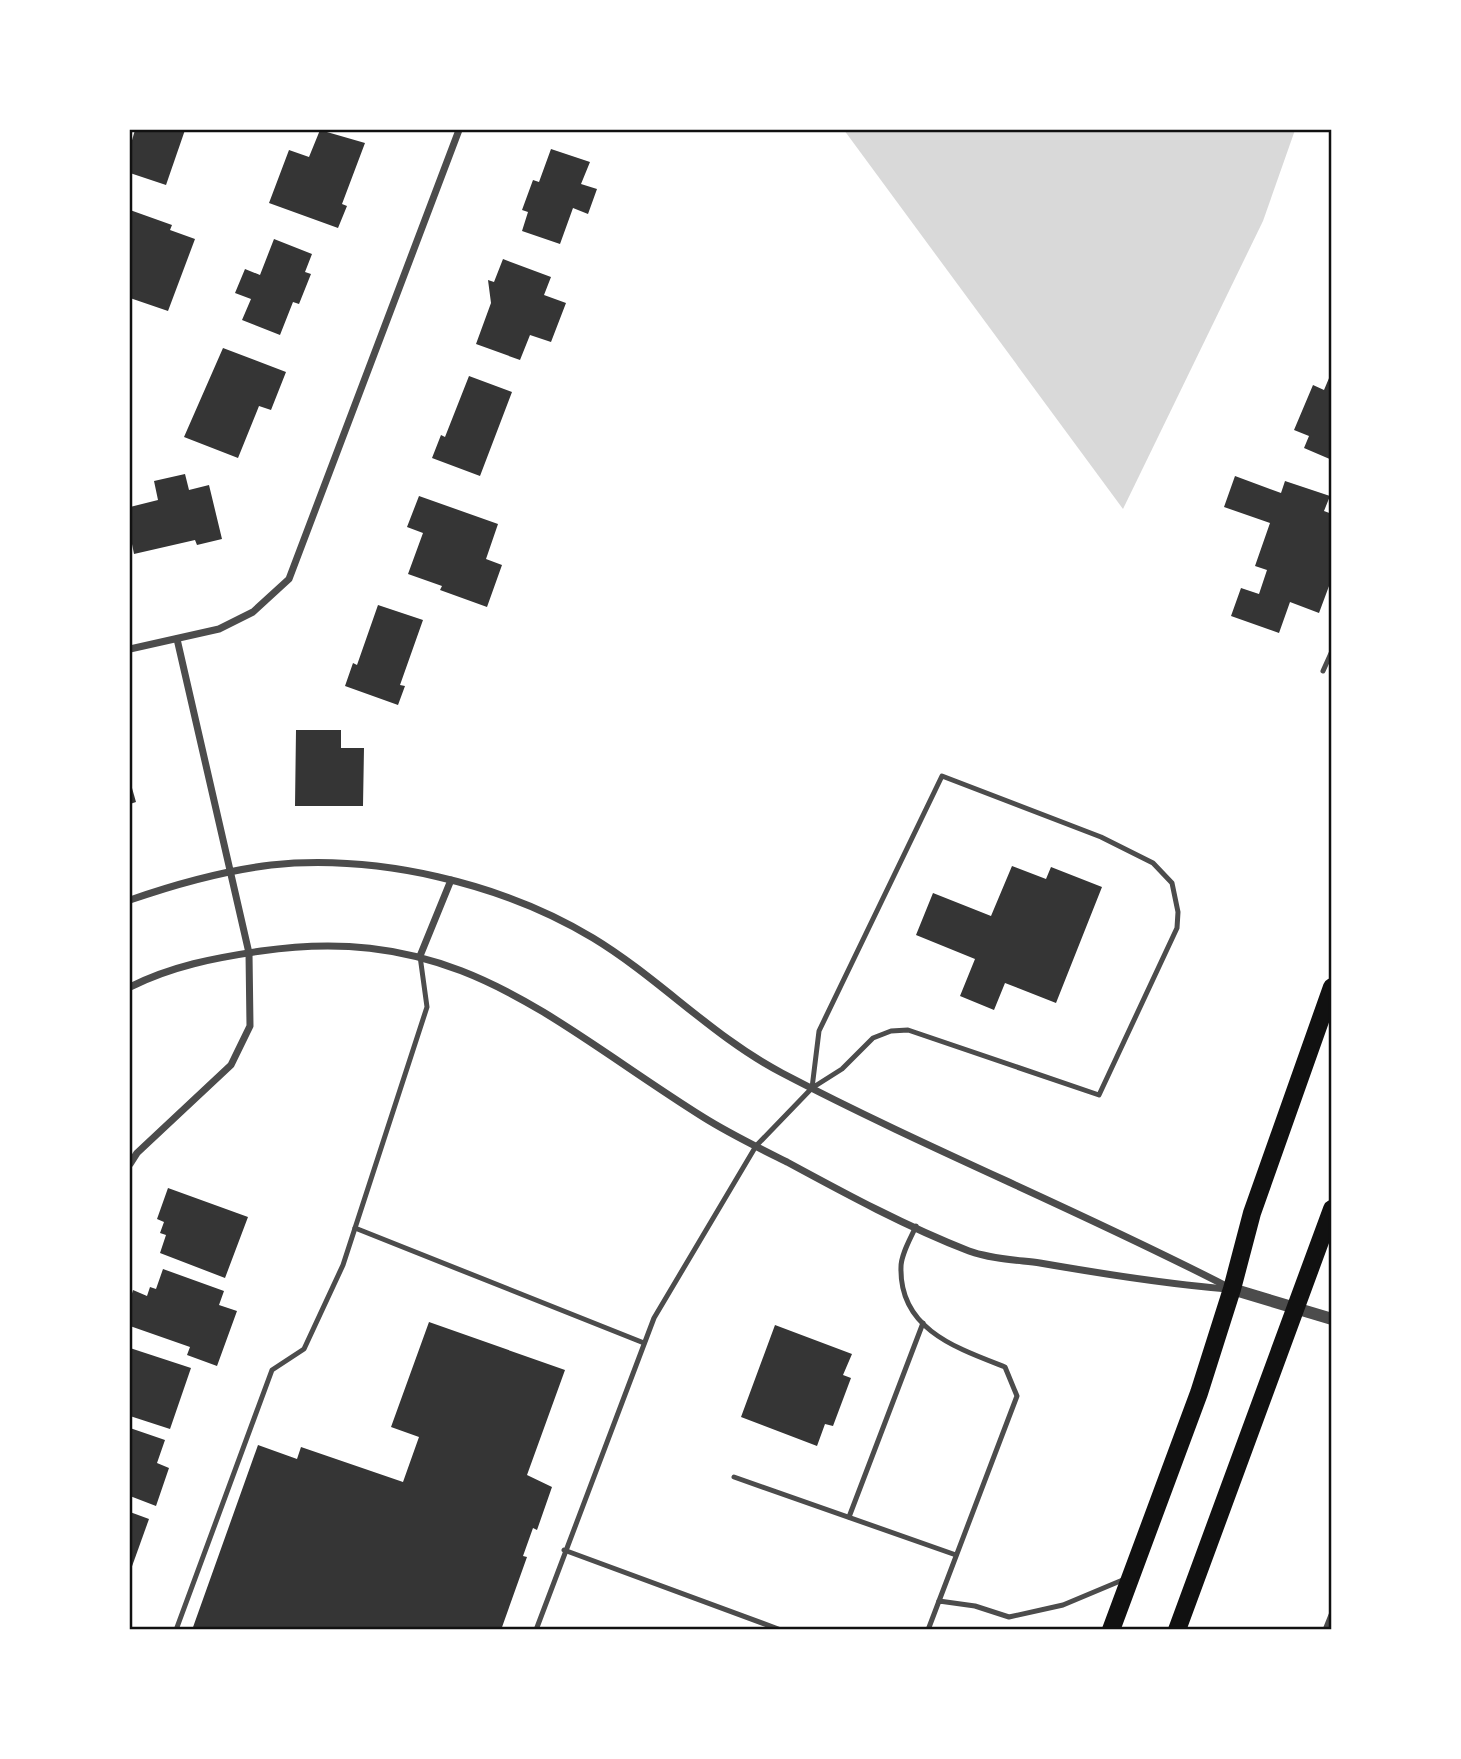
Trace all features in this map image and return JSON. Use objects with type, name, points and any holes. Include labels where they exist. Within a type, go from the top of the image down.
[{"type":"main road","points":[[1111,1629],[1199,1393],[1233,1289],[1252,1213],[1332,987]]},
{"type":"main road","points":[[1177,1629],[1332,1209]]},
{"type":"street","points":[[130,649],[219,629],[253,612],[289,579],[459,130]]},
{"type":"street","points":[[130,1164],[137,1153],[231,1065],[250,1026],[248,953],[177,639]]},
{"type":"street","points":[[130,900],[183,882],[230,872],[273,865],[328,864],[413,872],[451,880],[507,898],[595,939],[746,1051],[812,1088],[1233,1289],[1332,1319]]},
{"type":"street","points":[[420,956],[451,880]]},
{"type":"street","points":[[130,987],[157,974],[198,961],[308,944],[371,948],[420,956],[467,971],[506,989],[707,1120],[849,1195],[972,1252],[1161,1284],[1233,1289]]},
{"type":"street","points":[[1326,1629],[1332,1615]]},
{"type":"lane","points":[[1323,671],[1332,651]]},
{"type":"lane","points":[[536,1629],[654,1318],[756,1146],[812,1088],[842,1069],[873,1038],[891,1031],[908,1030],[1098,1095],[1177,928],[1178,912],[1172,883],[1153,863],[1101,837],[942,776],[819,1031],[812,1088]]},
{"type":"lane","points":[[176,1629],[272,1370],[304,1349],[343,1265],[428,1007],[420,956]]},
{"type":"lane","points":[[916,1226],[901,1265],[905,1304],[934,1335],[1005,1367],[1017,1396],[928,1629]]},
{"type":"lane","points":[[355,1228],[644,1343]]},
{"type":"lane","points":[[849,1517],[923,1323]]},
{"type":"lane","points":[[734,1477],[956,1555]]},
{"type":"lane","points":[[564,1550],[781,1629]]},
{"type":"lane","points":[[939,1601],[975,1606],[1009,1617],[1063,1605],[1128,1578]]},
{"type":"shaded area","points":[[844,130],[1295,130],[1263,221],[1123,509]]},
{"type":"building","points":[[135,130],[185,130],[166,185],[130,173],[130,147]]},
{"type":"building","points":[[320,130],[365,143],[342,204],[347,206],[338,228],[269,203],[289,150],[309,157]]},
{"type":"building","points":[[551,149],[590,162],[581,184],[597,189],[588,214],[573,208],[560,244],[522,231],[528,212],[522,210],[533,180],[539,182]]},
{"type":"building","points":[[130,210],[172,225],[170,230],[195,239],[168,311],[130,298]]},
{"type":"building","points":[[274,239],[312,254],[305,272],[311,274],[299,304],[293,302],[280,335],[242,320],[251,299],[235,293],[245,269],[260,275]]},
{"type":"building","points":[[503,259],[551,277],[544,295],[566,303],[551,342],[530,335],[520,360],[476,344],[491,303],[488,280],[494,282]]},
{"type":"building","points":[[223,348],[286,372],[271,410],[259,406],[238,458],[184,437]]},
{"type":"building","points":[[1332,371],[1332,460],[1304,448],[1309,436],[1294,430],[1313,385],[1324,390]]},
{"type":"building","points":[[469,376],[512,392],[480,476],[432,458],[441,435],[445,437]]},
{"type":"building","points":[[185,474],[189,490],[209,485],[222,539],[197,545],[195,540],[134,554],[130,534],[130,507],[158,500],[154,481]]},
{"type":"building","points":[[1235,476],[1281,493],[1285,481],[1330,496],[1324,511],[1332,514],[1332,578],[1319,613],[1290,602],[1279,633],[1231,616],[1241,588],[1259,594],[1267,570],[1255,566],[1270,523],[1224,507]]},
{"type":"building","points":[[419,496],[498,524],[486,559],[502,565],[487,607],[440,590],[442,586],[408,574],[423,533],[407,527]]},
{"type":"building","points":[[378,605],[423,620],[400,685],[405,686],[398,705],[345,686],[353,663],[357,665]]},
{"type":"building","points":[[296,730],[341,730],[341,748],[364,748],[363,806],[295,806]]},
{"type":"building","points":[[130,781],[136,802],[130,804]]},
{"type":"building","points":[[1012,866],[1046,879],[1051,867],[1102,887],[1056,1003],[1005,983],[994,1010],[960,996],[975,959],[916,935],[933,893],[991,916]]},
{"type":"building","points":[[168,1188],[248,1217],[225,1278],[160,1253],[166,1235],[160,1233],[164,1222],[157,1219]]},
{"type":"building","points":[[163,1269],[224,1291],[219,1305],[237,1311],[217,1366],[187,1355],[190,1347],[130,1326],[130,1300],[133,1290],[147,1296],[150,1287],[156,1289]]},
{"type":"building","points":[[429,1322],[565,1370],[527,1475],[552,1487],[537,1530],[533,1528],[523,1556],[527,1557],[501,1630],[192,1630],[258,1445],[297,1459],[301,1447],[403,1482],[419,1437],[391,1427]]},
{"type":"building","points":[[775,1325],[852,1354],[843,1375],[851,1378],[833,1426],[825,1424],[817,1446],[741,1417]]},
{"type":"building","points":[[130,1348],[191,1368],[170,1429],[130,1416]]},
{"type":"building","points":[[130,1428],[165,1440],[157,1463],[169,1468],[156,1506],[130,1496]]},
{"type":"building","points":[[130,1512],[149,1519],[130,1572]]}]
